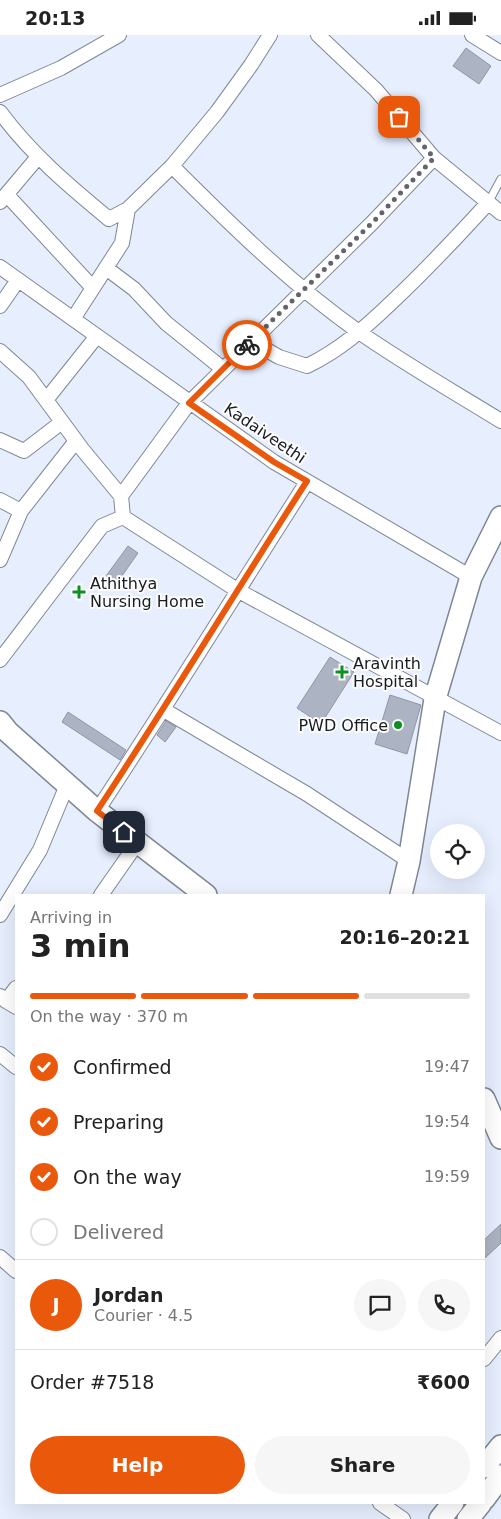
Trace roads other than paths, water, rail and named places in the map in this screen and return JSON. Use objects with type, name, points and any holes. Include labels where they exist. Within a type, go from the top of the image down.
[{"type":"main road","points":[[401,894],[409,861],[435,699],[471,577],[501,517]]},
{"type":"main road","points":[[0,722],[8,732],[97,811],[205,894]]},
{"type":"main road","points":[[485,1101],[501,1140]]},
{"type":"main road","points":[[485,1127],[501,1140]]},
{"type":"main road","points":[[485,1466],[501,1446]]},
{"type":"main road","points":[[485,1498],[501,1476]]},
{"type":"main road","points":[[440,1519],[453,1504]]},
{"type":"main road","points":[[468,1519],[480,1504]]},
{"type":"street","points":[[0,112],[19,138],[38,157],[109,219],[128,209],[172,166],[217,112],[270,35]]},
{"type":"street","points":[[318,35],[376,90],[434,158],[501,213]]},
{"type":"street","points":[[472,35],[501,53]]},
{"type":"street","points":[[0,95],[61,69],[114,36]]},
{"type":"street","points":[[38,157],[4,198],[93,287]]},
{"type":"street","points":[[121,496],[189,403],[372,223],[434,158]]},
{"type":"street","points":[[172,166],[218,212],[304,290],[360,333],[501,421]]},
{"type":"street","points":[[251,341],[279,357],[307,366],[328,356],[360,333],[426,269],[488,203]]},
{"type":"street","points":[[74,319],[122,243],[128,209]]},
{"type":"street","name":"Kadaiveethi","points":[[0,267],[274,462],[471,577]]},
{"type":"street","points":[[106,268],[134,289],[166,323],[223,369]]},
{"type":"street","points":[[0,305],[18,280]]},
{"type":"street","points":[[46,400],[97,336]]},
{"type":"street","points":[[0,351],[29,377],[76,441],[121,496],[123,517]]},
{"type":"street","points":[[0,440],[24,451],[62,422]]},
{"type":"street","points":[[0,560],[21,511],[76,441]]},
{"type":"street","points":[[97,811],[164,710],[307,481]]},
{"type":"street","points":[[0,500],[21,511]]},
{"type":"street","points":[[123,517],[238,590],[435,699],[501,733]]},
{"type":"street","points":[[0,660],[102,526],[123,517]]},
{"type":"street","points":[[164,710],[308,794],[409,861]]},
{"type":"street","points":[[0,915],[40,850],[67,785]]},
{"type":"street","points":[[102,894],[138,842]]},
{"type":"street","points":[[7,1001],[15,989]]},
{"type":"street","points":[[0,1054],[15,1066]]},
{"type":"street","points":[[0,1257],[15,1270]]},
{"type":"street","points":[[485,1358],[501,1338]]},
{"type":"street","points":[[382,1504],[404,1519]]},
{"type":"lane","points":[[488,203],[501,181]]},
{"type":"place","name":"Athithya Nursing Home","points":[[79,592]]},
{"type":"place","name":"Aravinth Hospital","points":[[342,672]]},
{"type":"place","name":"PWD Office","points":[[398,725]]}]
